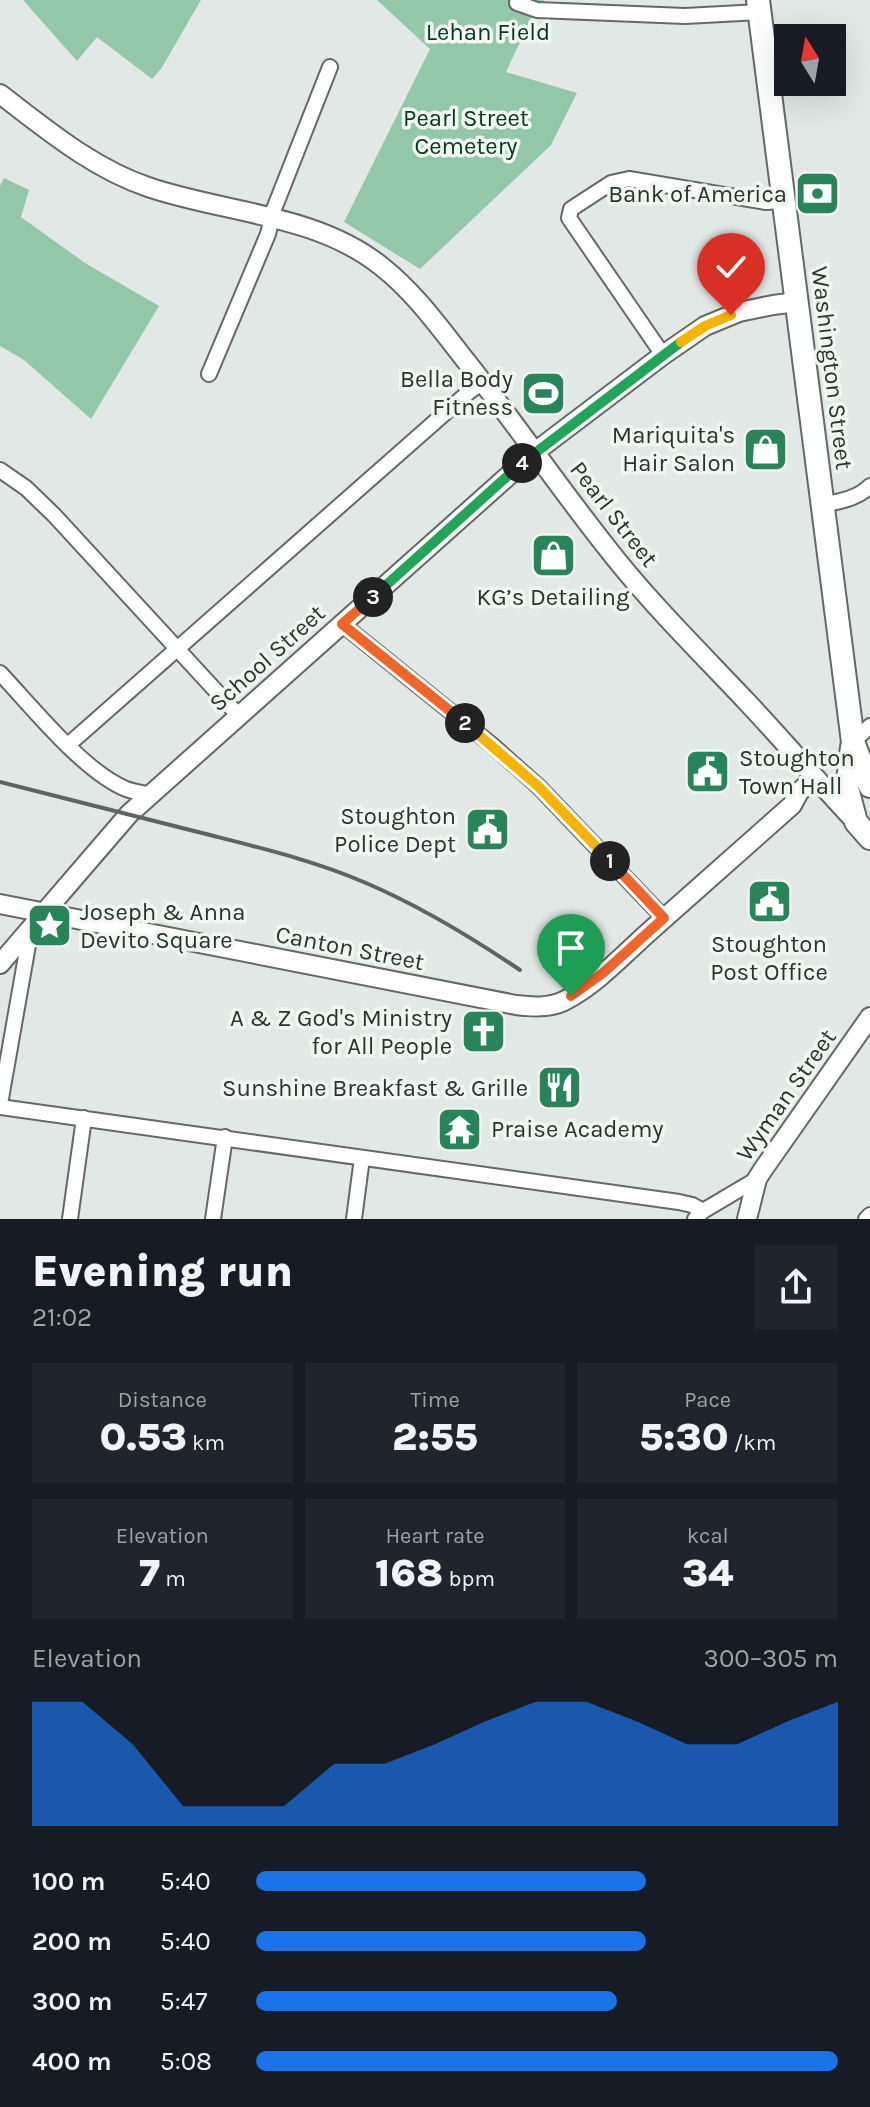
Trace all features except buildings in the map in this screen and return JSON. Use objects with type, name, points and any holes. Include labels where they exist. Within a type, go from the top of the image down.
[{"type":"main road","name":"Washington Street","points":[[759,6],[853,742],[870,786]]},
{"type":"main road","name":"Pearl Street","points":[[0,94],[83,156],[131,181],[196,201],[272,218],[332,239],[381,266],[410,291],[626,571],[815,778]]},
{"type":"main road","name":"School Street","points":[[0,964],[129,814],[535,452],[663,355],[718,319],[762,307],[797,302]]},
{"type":"main road","name":"Washington Street","points":[[853,742],[840,790],[863,830]]},
{"type":"main road","points":[[815,778],[826,777],[840,790]]},
{"type":"main road","name":"Canton Street","points":[[0,904],[447,992],[534,1007],[553,1005],[579,991],[617,961],[792,805],[803,787],[815,778]]},
{"type":"main road","points":[[792,805],[857,788],[870,803]]},
{"type":"main road","name":"Wyman Street","points":[[757,1179],[870,1017]]},
{"type":"main road","points":[[747,1219],[757,1179]]},
{"type":"street","points":[[517,3],[537,10],[685,16],[759,6]]},
{"type":"street","points":[[209,374],[268,234],[330,67]]},
{"type":"street","points":[[663,355],[569,218],[571,209],[611,183],[629,179],[766,202],[784,201]]},
{"type":"street","points":[[68,745],[483,382]]},
{"type":"street","points":[[0,470],[26,488],[54,515],[239,716]]},
{"type":"street","points":[[823,505],[862,494],[870,486]]},
{"type":"street","points":[[342,624],[539,787],[664,918]]},
{"type":"street","points":[[0,673],[102,776],[127,789],[151,795]]},
{"type":"street","points":[[853,742],[870,726]]},
{"type":"street","points":[[31,928],[0,1106],[686,1203],[699,1215]]},
{"type":"street","points":[[70,1219],[84,1118]]},
{"type":"street","points":[[213,1219],[225,1137]]},
{"type":"street","points":[[354,1219],[362,1158]]},
{"type":"street","name":"Wyman Street","points":[[699,1215],[757,1179]]},
{"type":"green space","points":[[23,0],[201,0],[152,79],[97,37],[77,61]]},
{"type":"green space","name":"Pearl Street Cemetery","points":[[377,0],[544,0],[531,18],[506,72],[577,93],[551,145],[420,269],[344,222],[430,49]]},
{"type":"green space","points":[[4,178],[29,190],[21,217],[85,263],[159,306],[91,419],[24,360],[0,346],[0,186]]},
{"type":"railway","points":[[0,782],[326,867],[426,912],[520,970]]},
{"type":"place","name":"Bank of America","points":[[818,194]]},
{"type":"place","name":"Bella Body Fitness","points":[[544,393]]},
{"type":"place","name":"Mariquita's Hair Salon","points":[[766,449]]},
{"type":"place","name":"KG’s Detailing","points":[[553,555]]},
{"type":"place","name":"Stoughton Town Hall","points":[[708,772]]},
{"type":"place","name":"Stoughton Police Dept","points":[[487,830]]},
{"type":"place","name":"Stoughton Post Office","points":[[769,902]]},
{"type":"place","name":"Joseph & Anna Devito Square","points":[[49,926]]},
{"type":"place","name":"A & Z God's Ministry for All People","points":[[483,1032]]},
{"type":"place","name":"Sunshine Breakfast & Grille","points":[[559,1088]]},
{"type":"place","name":"Praise Academy","points":[[460,1129]]},
{"type":"route","points":[[571,996],[603,973],[664,918],[539,787],[342,624],[535,452],[694,333],[731,315]]},
{"type":"park label","name":"Lehan Field","points":[[488,32]]}]
